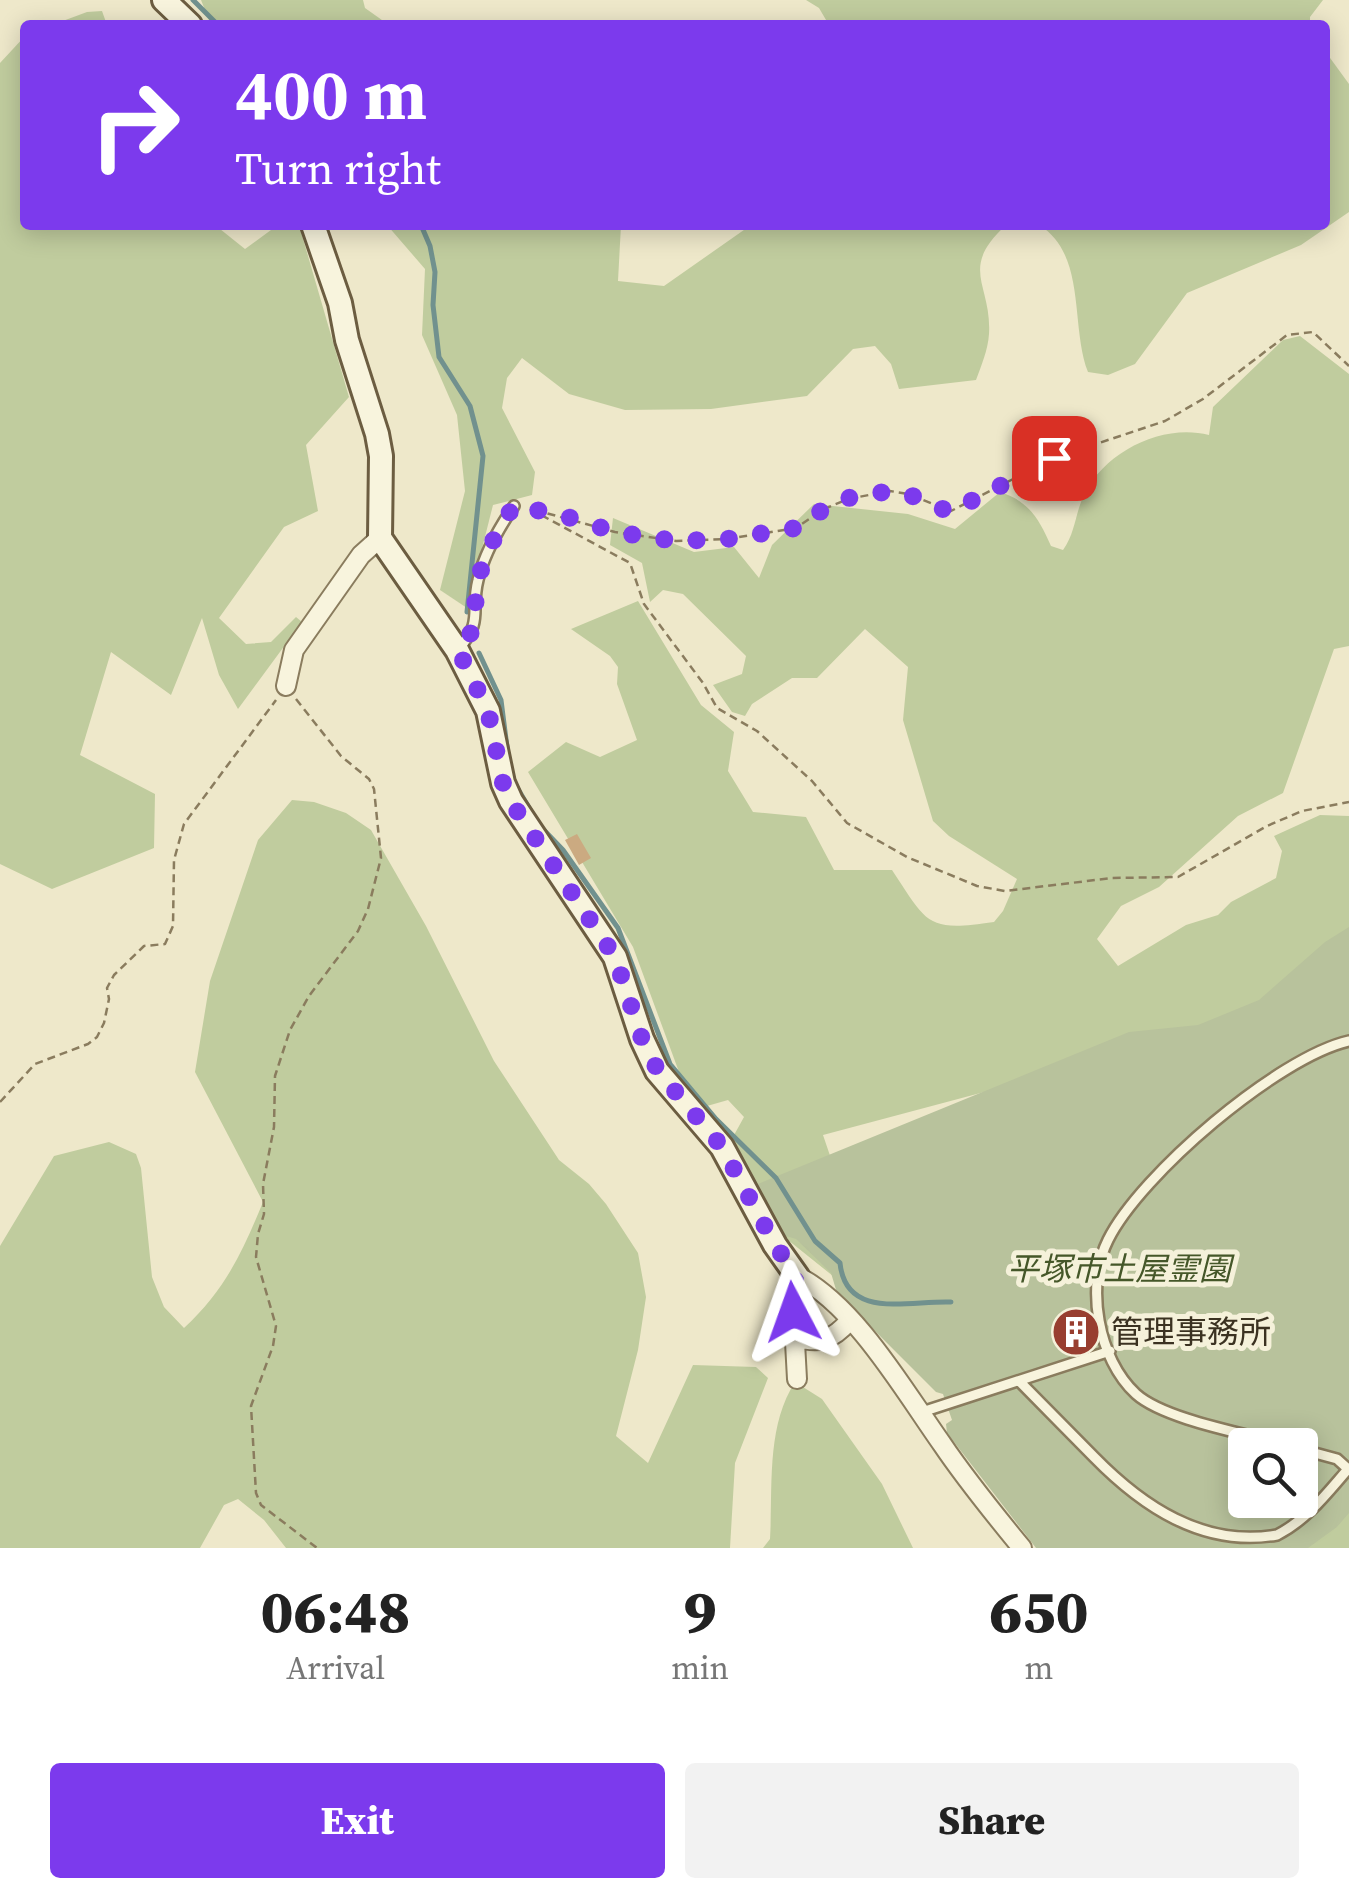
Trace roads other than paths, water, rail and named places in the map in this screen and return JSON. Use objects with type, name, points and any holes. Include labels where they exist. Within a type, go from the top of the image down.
[{"type":"street","points":[[164,0],[185,20]]},
{"type":"street","points":[[316,230],[377,434],[381,456],[380,538],[458,650],[488,711],[503,783],[511,802],[615,957],[642,1039],[658,1071],[722,1147],[775,1245],[797,1276],[813,1284],[849,1320],[922,1412],[975,1492],[1022,1548]]},
{"type":"street","points":[[286,686],[294,650],[361,554],[380,538]]},
{"type":"street","points":[[797,1276],[792,1287],[797,1379]]},
{"type":"street","points":[[794,1337],[814,1343],[828,1340],[849,1320]]},
{"type":"lane","points":[[458,650],[473,632],[478,579],[501,524],[514,506]]},
{"type":"lane","points":[[1228,1429],[1161,1410],[1124,1382],[1096,1314],[1094,1295],[1106,1242],[1148,1183],[1275,1074],[1329,1045],[1349,1041]]},
{"type":"lane","points":[[922,1412],[1110,1351]]},
{"type":"lane","points":[[1018,1380],[1146,1510],[1184,1535],[1209,1542],[1254,1543],[1276,1536],[1312,1511],[1349,1468],[1337,1459],[1318,1454]]},
{"type":"waterway","points":[[193,0],[213,20]]},
{"type":"waterway","points":[[423,230],[435,272],[433,305],[439,357],[470,406],[483,456],[467,612]]},
{"type":"waterway","points":[[479,653],[501,700],[508,755]]},
{"type":"waterway","points":[[515,784],[535,818]]},
{"type":"waterway","points":[[541,827],[563,850],[618,928],[670,1064],[716,1119],[776,1178],[815,1241],[840,1263],[845,1281],[854,1293],[882,1304],[951,1302]]},
{"type":"place","name":"管理事務所","points":[[1076,1332]]},
{"type":"park label","name":"平塚市土屋霊園","points":[[1119,1269]]}]
